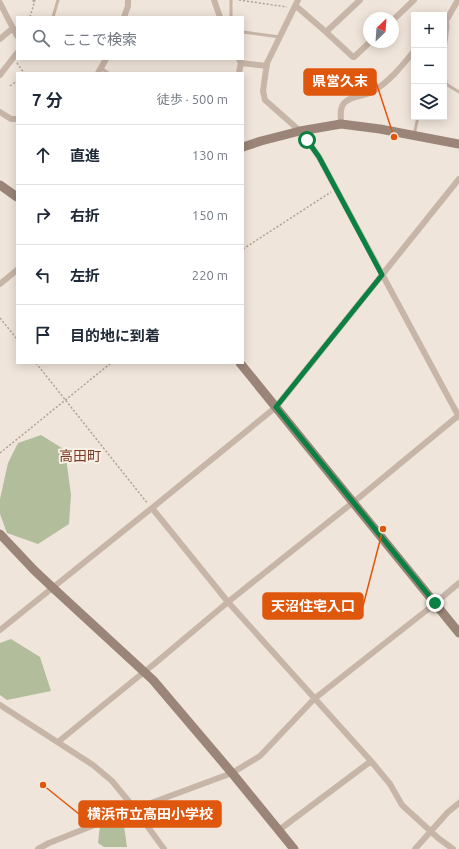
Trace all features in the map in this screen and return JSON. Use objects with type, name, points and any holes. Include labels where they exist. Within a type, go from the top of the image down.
[{"type":"street","points":[[124,16],[128,6],[128,0]]},
{"type":"street","points":[[214,0],[220,16]]},
{"type":"street","points":[[326,32],[360,0]]},
{"type":"street","points":[[399,14],[414,0]]},
{"type":"street","points":[[447,17],[458,0]]},
{"type":"street","points":[[0,3],[16,34]]},
{"type":"street","points":[[58,742],[228,602],[459,416],[319,157],[300,131],[265,100],[263,91],[267,63],[296,4],[353,57],[363,48]]},
{"type":"street","points":[[0,39],[13,28]]},
{"type":"street","points":[[0,75],[16,54]]},
{"type":"street","points":[[340,124],[343,104],[356,96],[365,96],[374,91],[399,70],[411,55]]},
{"type":"street","points":[[100,70],[105,60]]},
{"type":"street","points":[[239,72],[240,61],[267,66]]},
{"type":"street","points":[[0,112],[11,119],[16,119]]},
{"type":"street","points":[[244,147],[300,131],[340,124],[380,129],[459,144]]},
{"type":"street","points":[[0,630],[276,407],[459,179]]},
{"type":"street","points":[[0,185],[16,196]]},
{"type":"street","points":[[0,284],[16,271]]},
{"type":"street","points":[[241,364],[459,633]]},
{"type":"street","points":[[152,508],[228,602],[371,761],[390,784],[402,805],[453,849]]},
{"type":"street","points":[[0,534],[34,570],[153,680],[294,849]]},
{"type":"street","points":[[38,849],[135,809],[232,773],[260,756],[314,699],[459,583]]},
{"type":"street","points":[[0,705],[92,765],[112,781],[135,809],[164,849]]},
{"type":"street","points":[[279,830],[371,761]]},
{"type":"street","points":[[415,849],[448,812],[459,803]]},
{"type":"lane","points":[[54,16],[58,0]]},
{"type":"lane","points":[[231,0],[231,16]]},
{"type":"lane","points":[[447,24],[447,34]]},
{"type":"lane","points":[[244,32],[280,37]]},
{"type":"lane","points":[[445,48],[444,58],[446,84],[459,92]]},
{"type":"lane","points":[[414,135],[417,120]]},
{"type":"path","points":[[30,16],[34,0]]},
{"type":"path","points":[[240,0],[296,4]]},
{"type":"path","points":[[16,62],[23,72]]},
{"type":"path","points":[[10,86],[16,82]]},
{"type":"path","points":[[244,248],[336,189]]},
{"type":"path","points":[[0,318],[16,338]]},
{"type":"path","points":[[37,364],[152,508]]},
{"type":"path","points":[[0,453],[110,364]]},
{"type":"green space","points":[[41,435],[65,450],[71,495],[69,524],[38,544],[7,533],[0,514],[0,499],[8,463],[18,443]]},
{"type":"green space","points":[[11,639],[40,657],[51,691],[7,700],[0,695],[0,643]]},
{"type":"green space","points":[[121,805],[127,847],[104,847],[98,843],[102,808]]},
{"type":"place","name":"県営久末","points":[[394,137]]},
{"type":"place","name":"天沼住宅入口","points":[[383,529]]},
{"type":"place","name":"横浜市立高田小学校","points":[[43,785]]},
{"type":"district","name":"高田町","points":[[80,456]]},
{"type":"route","points":[[307,140],[319,157],[382,275],[276,407],[435,603]]}]
